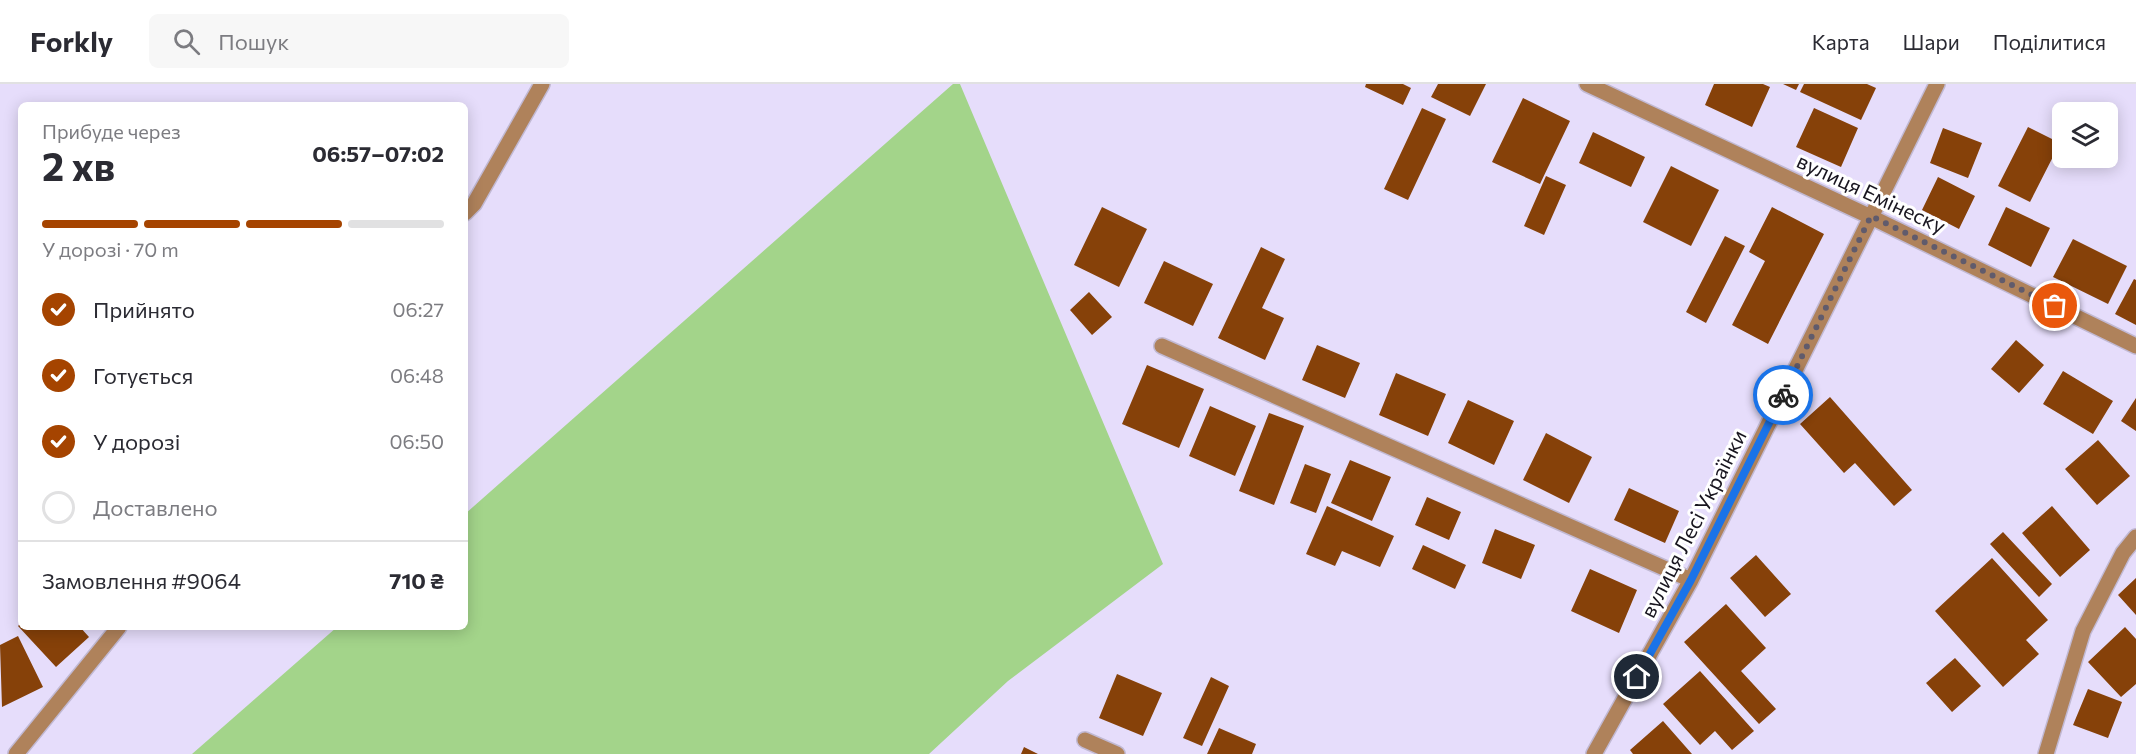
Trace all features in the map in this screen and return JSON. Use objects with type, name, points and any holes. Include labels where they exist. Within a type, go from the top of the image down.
[{"type":"street","points":[[468,210],[474,204],[542,84]]},
{"type":"street","name":"вулиця Емінеску","points":[[1587,84],[1871,216],[2136,345]]},
{"type":"street","name":"вулиця Лесі Українки","points":[[1594,754],[1691,580],[1937,84]]},
{"type":"street","points":[[1162,346],[1691,580]]},
{"type":"street","points":[[2046,754],[2083,631],[2122,554],[2136,537]]},
{"type":"street","points":[[16,754],[117,630]]},
{"type":"street","points":[[1085,740],[1117,754]]},
{"type":"green space","points":[[953,84],[960,84],[1163,564],[1008,681],[929,754],[192,754],[334,630],[468,630],[468,511]]},
{"type":"building","points":[[1366,84],[1403,84],[1411,88],[1403,105],[1365,87]]},
{"type":"building","points":[[1438,84],[1486,84],[1470,116],[1431,97]]},
{"type":"building","points":[[1714,84],[1763,84],[1770,87],[1752,127],[1705,105]]},
{"type":"building","points":[[1783,84],[1799,84],[1796,90]]},
{"type":"building","points":[[1804,84],[1867,84],[1876,88],[1861,120],[1800,92]]},
{"type":"building","points":[[1523,98],[1570,121],[1540,184],[1492,162]]},
{"type":"building","points":[[1422,108],[1446,119],[1408,200],[1384,189]]},
{"type":"building","points":[[1814,108],[1858,128],[1841,167],[1796,147]]},
{"type":"building","points":[[2028,127],[2052,139],[2052,159],[2030,202],[1998,186]]},
{"type":"building","points":[[1943,128],[1982,143],[1968,178],[1930,163]]},
{"type":"building","points":[[1593,132],[1645,157],[1631,187],[1579,163]]},
{"type":"building","points":[[1671,166],[1719,190],[1691,246],[1643,222]]},
{"type":"building","points":[[1546,176],[1566,185],[1544,235],[1524,226]]},
{"type":"building","points":[[1938,177],[1975,196],[1959,229],[1922,210]]},
{"type":"building","points":[[1102,207],[1147,229],[1119,287],[1074,265]]},
{"type":"building","points":[[1772,207],[1824,234],[1768,344],[1732,325],[1765,261],[1749,252]]},
{"type":"building","points":[[2006,207],[2050,228],[2031,267],[1988,245]]},
{"type":"building","points":[[1725,236],[1745,246],[1706,323],[1686,312]]},
{"type":"building","points":[[2073,239],[2127,266],[2108,304],[2053,277]]},
{"type":"building","points":[[1261,247],[1285,259],[1262,308],[1284,318],[1265,360],[1218,338]]},
{"type":"building","points":[[1164,261],[1213,284],[1193,326],[1144,303]]},
{"type":"building","points":[[2134,279],[2136,280],[2136,325],[2115,314]]},
{"type":"building","points":[[1089,292],[1112,317],[1092,335],[1070,310]]},
{"type":"building","points":[[2016,340],[2044,365],[2019,393],[1991,369]]},
{"type":"building","points":[[1317,345],[1360,363],[1345,398],[1302,380]]},
{"type":"building","points":[[1147,365],[1204,389],[1179,448],[1122,424]]},
{"type":"building","points":[[2063,371],[2113,401],[2093,434],[2043,404]]},
{"type":"building","points":[[1396,373],[1446,394],[1428,436],[1379,415]]},
{"type":"building","points":[[1830,397],[1912,490],[1894,506],[1855,463],[1844,473],[1800,424]]},
{"type":"building","points":[[2136,398],[2136,431],[2121,421]]},
{"type":"building","points":[[1468,400],[1514,421],[1494,465],[1448,443]]},
{"type":"building","points":[[1210,406],[1256,426],[1235,476],[1189,456]]},
{"type":"building","points":[[1269,413],[1304,426],[1274,505],[1239,491]]},
{"type":"building","points":[[1546,433],[1592,457],[1569,503],[1523,480]]},
{"type":"building","points":[[2098,440],[2130,476],[2097,505],[2065,469]]},
{"type":"building","points":[[1350,460],[1391,477],[1372,521],[1331,503]]},
{"type":"building","points":[[1305,464],[1331,474],[1316,513],[1290,503]]},
{"type":"building","points":[[1629,488],[1679,511],[1665,543],[1614,520]]},
{"type":"building","points":[[1427,497],[1461,512],[1449,540],[1415,525]]},
{"type":"building","points":[[1327,506],[1394,536],[1380,567],[1342,551],[1335,566],[1306,554]]},
{"type":"building","points":[[2052,506],[2090,550],[2060,577],[2022,533]]},
{"type":"building","points":[[1495,529],[1535,545],[1521,579],[1482,563]]},
{"type":"building","points":[[2003,532],[2052,584],[2039,597],[1990,544]]},
{"type":"building","points":[[1423,545],[1466,565],[1455,589],[1412,569]]},
{"type":"building","points":[[1756,555],[1791,594],[1765,617],[1730,578]]},
{"type":"building","points":[[1992,558],[2048,620],[2026,640],[2039,654],[2003,687],[1935,611]]},
{"type":"building","points":[[1590,569],[1637,590],[1619,633],[1571,611]]},
{"type":"building","points":[[2136,578],[2136,615],[2118,595]]},
{"type":"building","points":[[1726,604],[1766,648],[1741,671],[1776,709],[1759,724],[1684,642]]},
{"type":"building","points":[[2125,627],[2136,639],[2136,684],[2121,697],[2088,662]]},
{"type":"building","points":[[22,630],[83,630],[89,637],[56,667]]},
{"type":"building","points":[[18,636],[43,687],[2,707],[0,645]]},
{"type":"building","points":[[1955,658],[1981,686],[1952,712],[1926,683]]},
{"type":"building","points":[[1700,671],[1754,731],[1732,750],[1715,731],[1700,745],[1663,704]]},
{"type":"building","points":[[1117,674],[1162,693],[1143,736],[1099,718]]},
{"type":"building","points":[[1211,677],[1229,686],[1202,746],[1183,738]]},
{"type":"building","points":[[2088,689],[2122,702],[2108,738],[2073,725]]},
{"type":"building","points":[[1663,721],[1692,754],[1633,754],[1630,750]]},
{"type":"building","points":[[1219,728],[1256,744],[1252,754],[1207,754]]},
{"type":"building","points":[[1024,747],[1038,754],[1021,754]]},
{"type":"way so far","points":[[1783,395],[1871,216],[2055,306]]},
{"type":"route","points":[[1637,677],[1691,580],[1783,395]]}]
